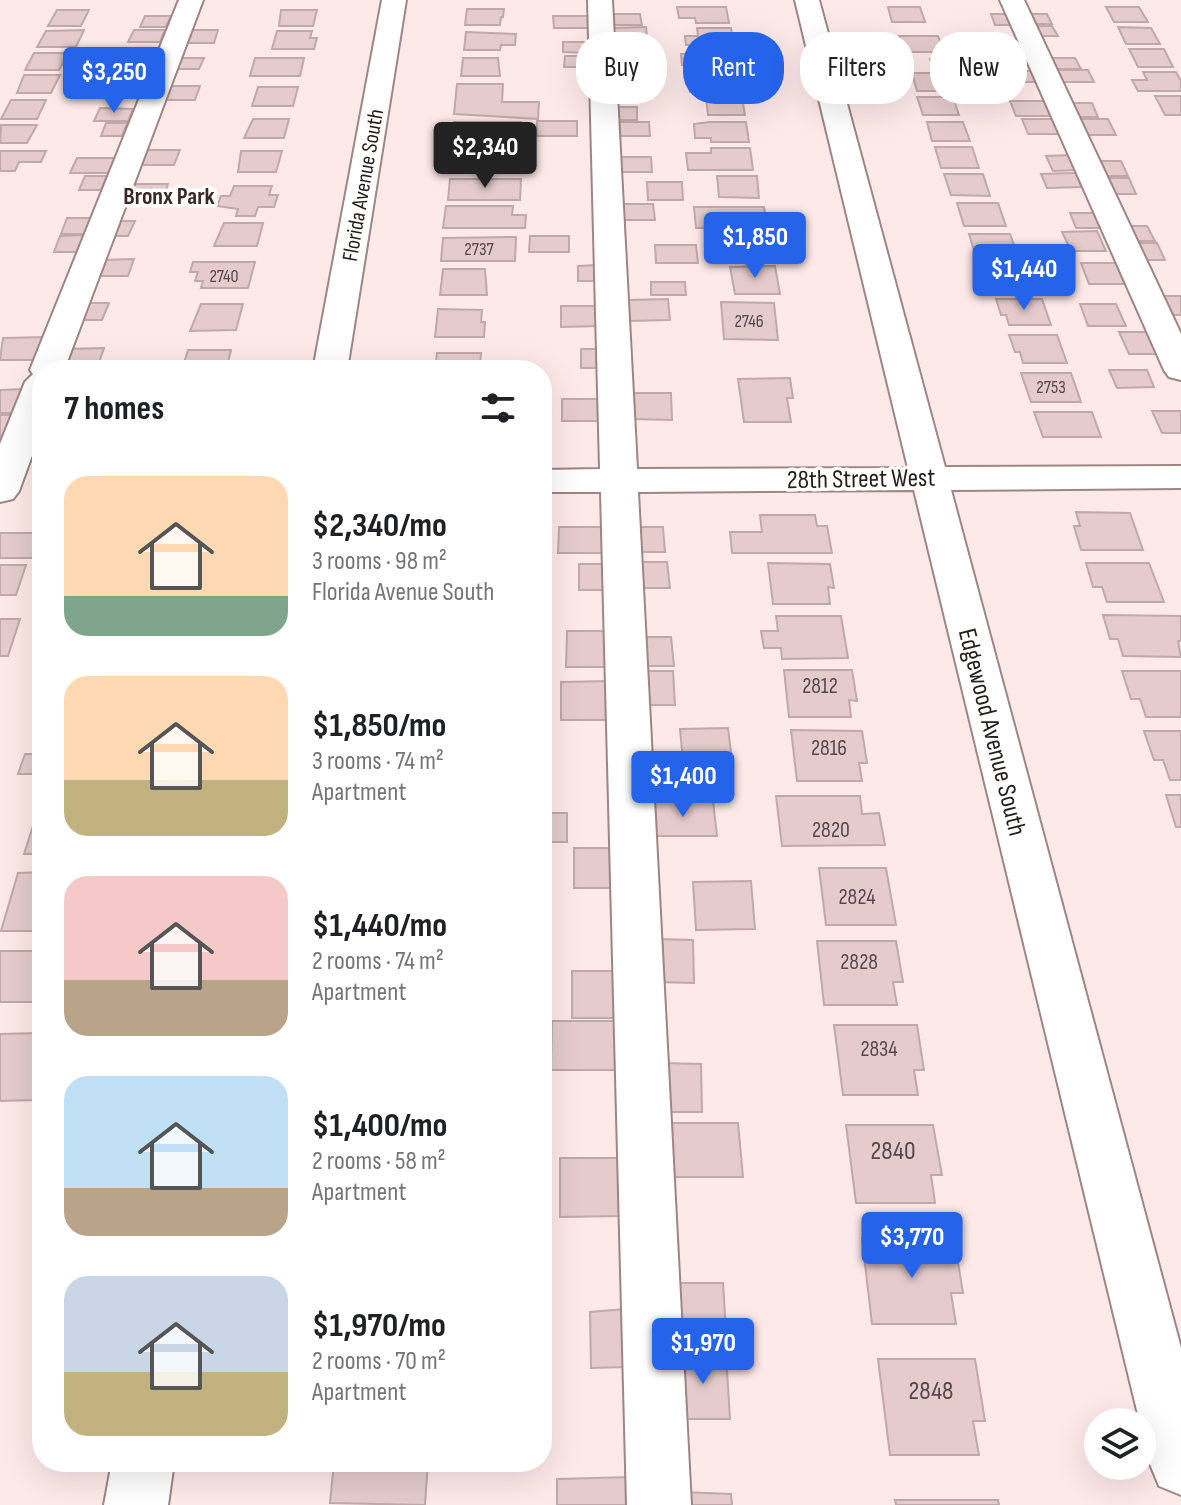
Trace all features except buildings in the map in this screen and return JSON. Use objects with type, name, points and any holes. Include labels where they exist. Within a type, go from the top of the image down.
[{"type":"street","points":[[51,360],[191,0]]},
{"type":"street","name":"Florida Avenue South","points":[[332,360],[394,0]]},
{"type":"street","points":[[600,0],[659,1505]]},
{"type":"street","name":"Edgewood Avenue South","points":[[807,0],[1181,1464]]},
{"type":"street","points":[[1012,0],[1181,370]]},
{"type":"street","points":[[32,407],[1,485],[32,483]]},
{"type":"street","name":"28th Street West","points":[[552,481],[1181,477]]},
{"type":"street","points":[[136,1505],[141,1472]]},
{"type":"district","name":"Bronx Park","points":[[169,196]]}]
